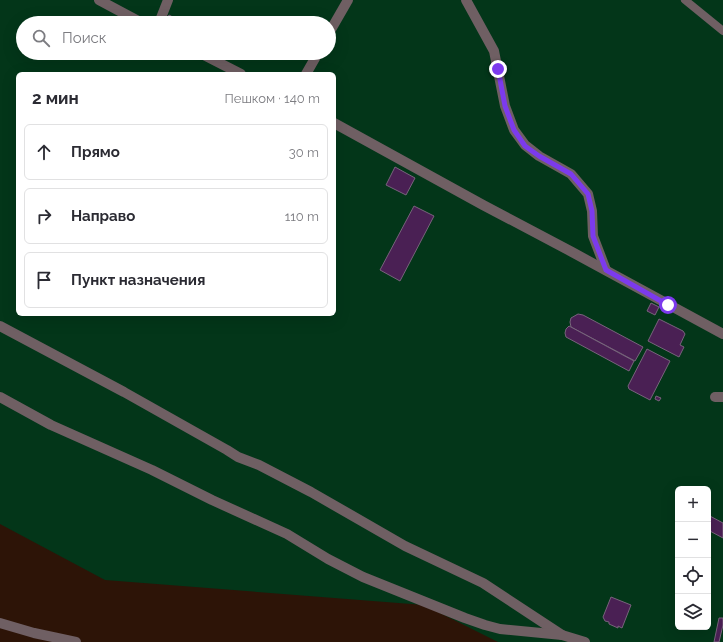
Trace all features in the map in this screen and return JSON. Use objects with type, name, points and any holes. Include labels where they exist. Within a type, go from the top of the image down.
[{"type":"street","points":[[99,0],[129,16]]},
{"type":"street","points":[[162,16],[168,0]]},
{"type":"street","points":[[336,21],[348,0]]},
{"type":"street","points":[[466,0],[494,51],[505,106],[514,130],[525,146],[539,156],[571,174],[588,194],[592,211],[593,236],[606,270]]},
{"type":"street","points":[[214,60],[237,72]]},
{"type":"street","points":[[307,72],[314,60]]},
{"type":"street","points":[[336,124],[723,334]]},
{"type":"street","points":[[0,326],[124,392],[238,457],[259,465],[311,492],[405,546],[483,583],[562,635]]},
{"type":"street","points":[[0,396],[51,425],[152,470],[212,500],[287,534],[328,559],[363,577],[485,625],[506,630],[562,635],[585,642]]},
{"type":"street","points":[[0,623],[34,633],[76,642]]},
{"type":"lane","points":[[685,0],[723,31]]},
{"type":"green space","points":[[0,0],[723,0],[723,642],[498,642],[424,605],[105,580],[0,524]]},
{"type":"building","points":[[395,167],[415,178],[406,195],[386,185]]},
{"type":"building","points":[[414,206],[434,216],[400,281],[380,270]]},
{"type":"building","points":[[651,303],[659,307],[655,315],[647,311]]},
{"type":"building","points":[[578,314],[583,315],[643,347],[635,361],[571,327],[571,318]]},
{"type":"building","points":[[659,319],[683,331],[685,334],[680,345],[684,347],[679,357],[648,341]]},
{"type":"building","points":[[569,326],[634,361],[629,371],[566,337],[566,329]]},
{"type":"building","points":[[647,349],[670,361],[650,400],[629,389],[628,386]]},
{"type":"building","points":[[656,396],[661,398],[659,401],[655,399]]},
{"type":"building","points":[[711,517],[723,523],[723,538],[711,532]]},
{"type":"building","points":[[611,597],[631,605],[622,628],[609,624],[609,622],[605,621],[603,617]]},
{"type":"building","points":[[719,618],[723,618],[723,625],[719,642],[714,642]]},
{"type":"route","points":[[498,69],[505,106],[514,130],[525,146],[539,156],[571,174],[588,194],[592,211],[593,236],[606,270],[668,305]]}]
